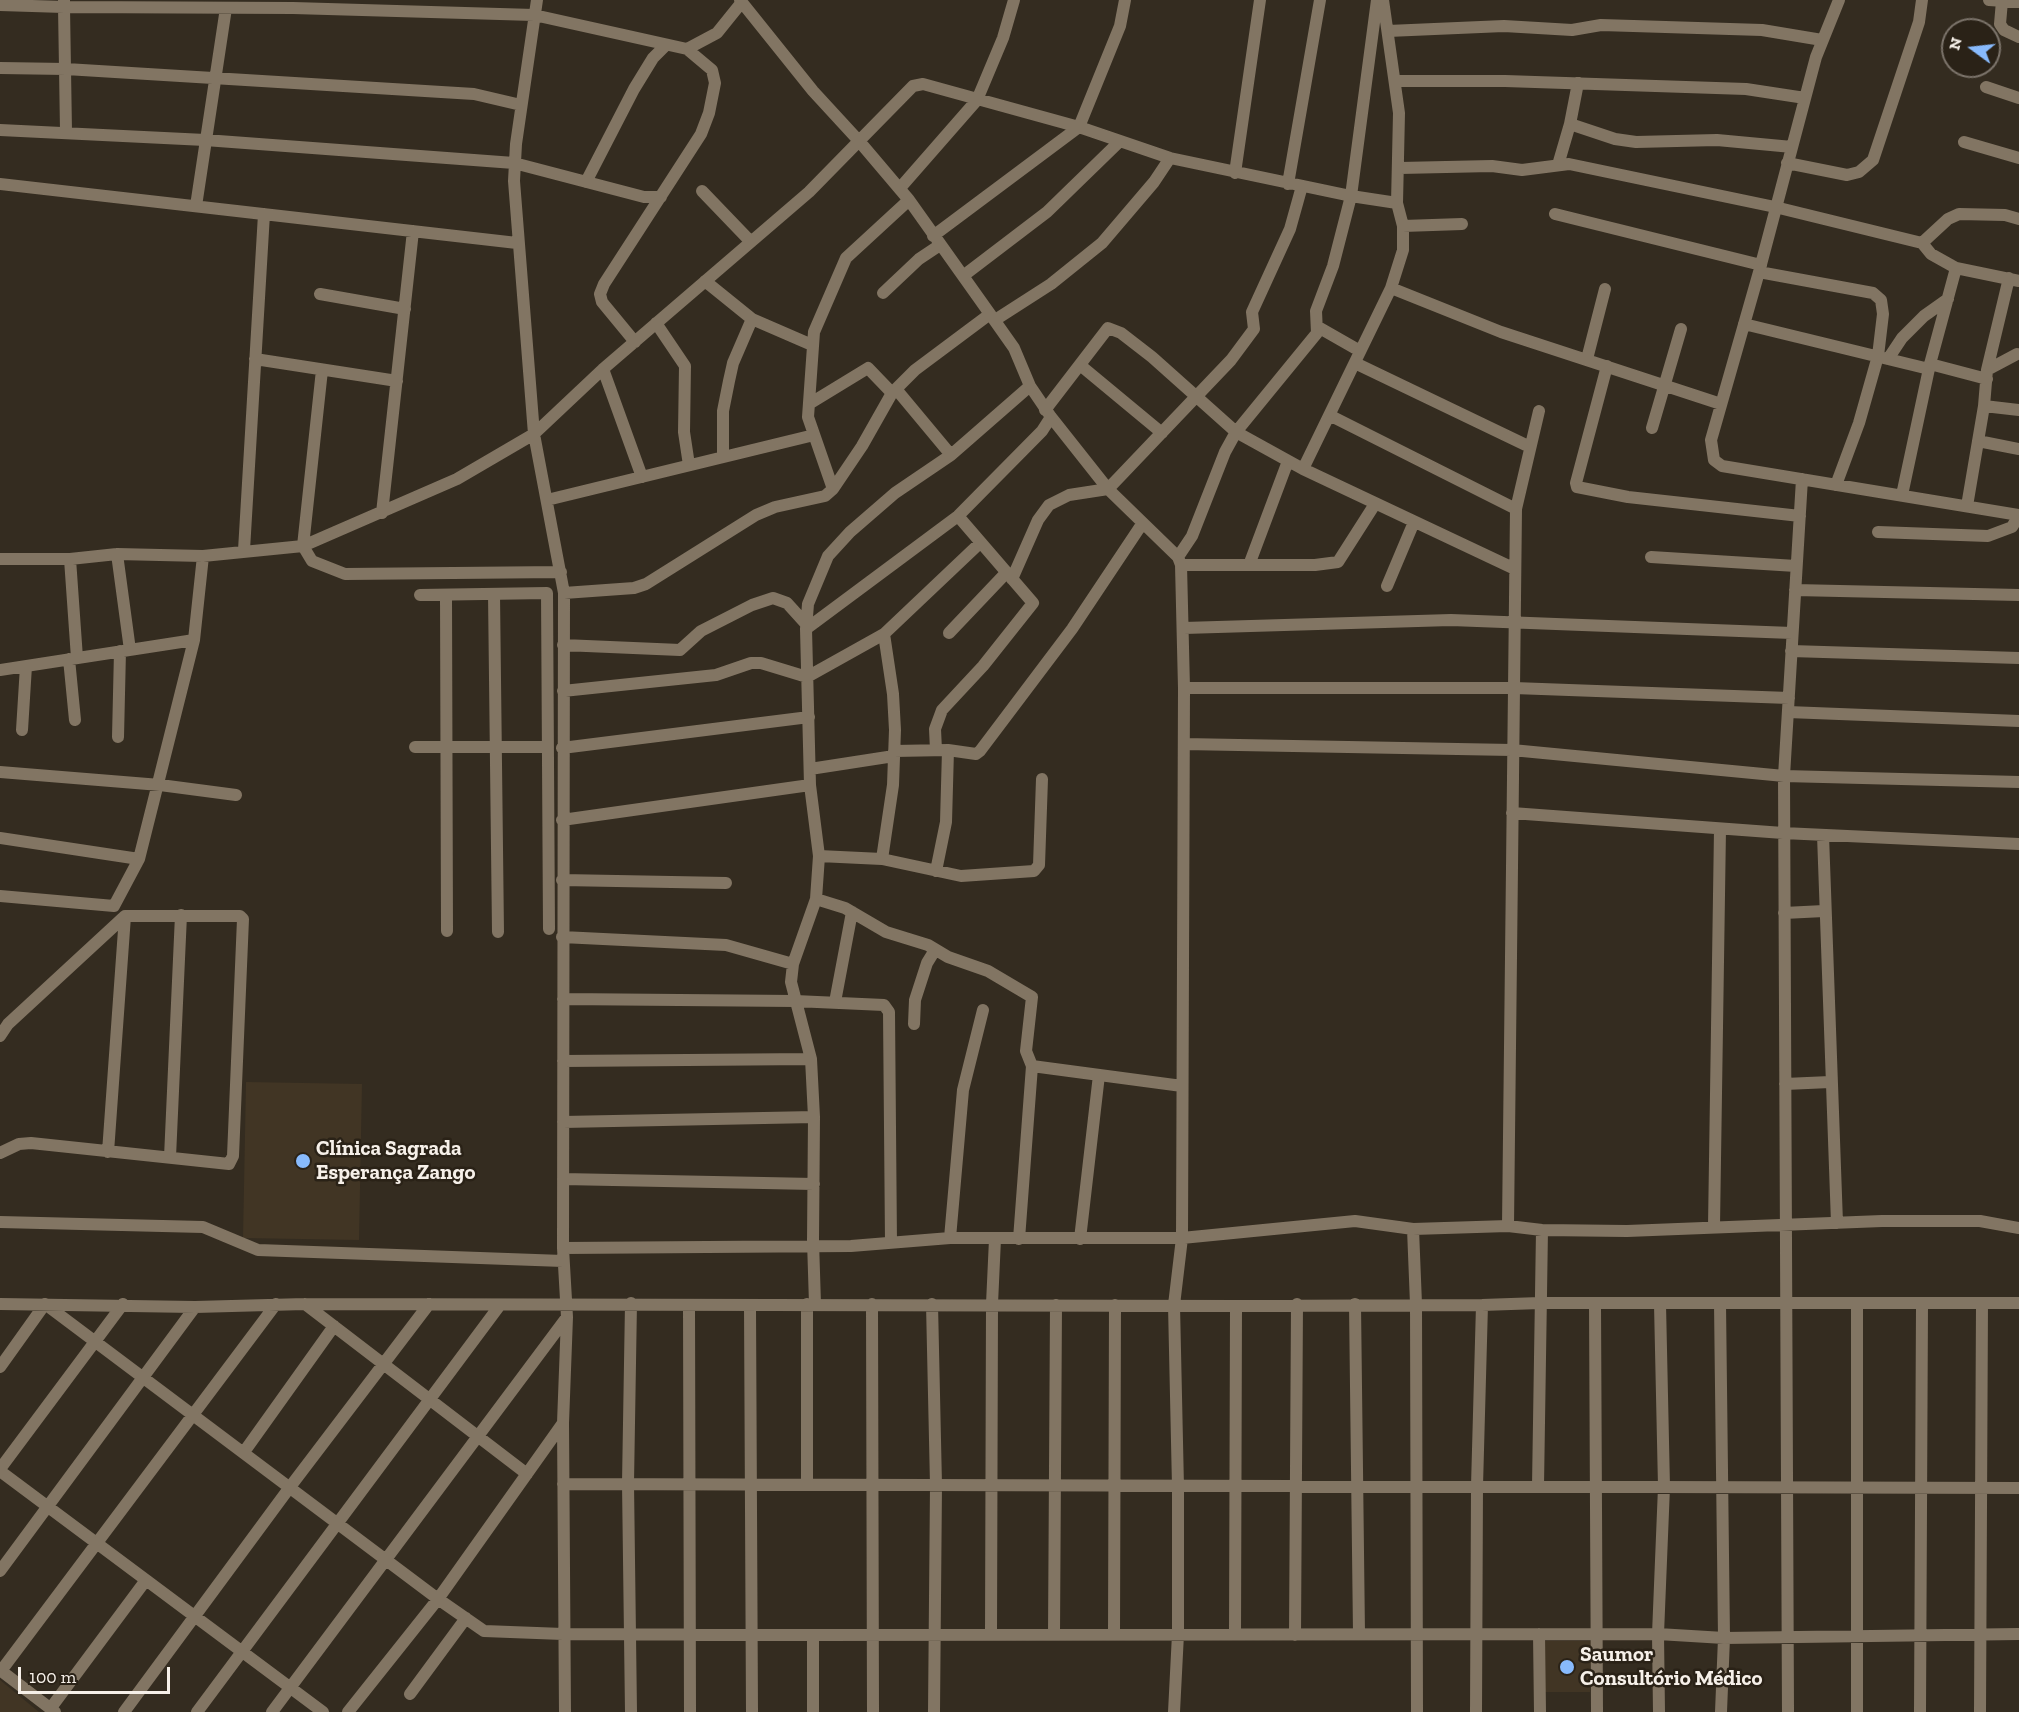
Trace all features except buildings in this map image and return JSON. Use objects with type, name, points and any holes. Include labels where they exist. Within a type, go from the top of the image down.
[{"type":"street","points":[[537,0],[514,163],[517,243],[534,434],[564,593],[562,937],[563,1261],[566,1311],[563,1423],[565,1712]]},
{"type":"street","points":[[900,188],[977,100],[1003,38],[1014,0]]},
{"type":"street","points":[[883,293],[937,241],[1079,127],[1120,26],[1125,0]]},
{"type":"street","points":[[1235,173],[1260,0]]},
{"type":"street","points":[[1288,184],[1320,0]]},
{"type":"street","points":[[1174,1712],[1178,1634],[1178,1487],[1174,1305],[1182,1238],[1184,628],[1180,561],[1225,452],[1236,432],[1317,333],[1316,312],[1334,266],[1351,196],[1377,0]]},
{"type":"street","points":[[1304,469],[1391,288],[1403,250],[1403,226],[1397,203],[1400,168],[1395,81],[1383,0]]},
{"type":"street","points":[[1839,0],[1822,40],[1805,98],[1760,269],[1711,440],[1714,460],[1722,466],[2019,515],[2012,527],[1989,536],[1878,532]]},
{"type":"street","points":[[1787,163],[1847,176],[1859,172],[1873,160],[1919,22],[1922,0]]},
{"type":"street","points":[[1989,0],[2019,2]]},
{"type":"street","points":[[687,49],[717,33],[741,1],[813,91],[909,200],[1014,348],[1030,386],[1048,413],[1108,489],[1180,561],[1250,565],[1338,562],[1375,504]]},
{"type":"street","points":[[2002,1],[2000,24],[2004,30],[2019,38]]},
{"type":"street","points":[[0,4],[64,3],[534,15],[687,49],[712,70],[713,93],[701,134],[604,284],[600,294],[602,302],[635,342]]},
{"type":"street","points":[[64,3],[66,131]]},
{"type":"street","points":[[196,206],[225,8]]},
{"type":"street","points":[[1388,31],[1504,26],[1572,30],[1601,24],[1762,30],[1822,40]]},
{"type":"street","points":[[586,182],[634,89],[653,58],[666,45]]},
{"type":"street","points":[[0,68],[66,69],[474,94],[521,105]]},
{"type":"street","points":[[1395,81],[1578,83],[1751,89],[1805,98]]},
{"type":"street","points":[[1558,165],[1570,124],[1578,83]]},
{"type":"street","points":[[0,559],[70,559],[117,554],[203,556],[244,550],[303,546],[457,479],[534,434],[656,322],[809,192],[913,86],[932,85],[977,100],[1079,127],[1170,158],[1288,184],[1397,203]]},
{"type":"street","points":[[1986,87],[2019,98]]},
{"type":"street","points":[[1570,124],[1616,139],[1636,142],[1717,140],[1792,147]]},
{"type":"street","points":[[0,130],[66,131],[514,163],[644,197],[661,197]]},
{"type":"street","points":[[963,276],[1047,212],[1119,142]]},
{"type":"street","points":[[1964,142],[2019,158]]},
{"type":"street","points":[[564,593],[634,588],[646,584],[756,514],[775,507],[817,499],[833,489],[862,446],[894,391],[915,370],[993,317],[1051,284],[1102,243],[1154,182],[1170,158]]},
{"type":"street","points":[[1400,168],[1492,166],[1522,170],[1569,164],[1775,207],[1922,243],[1931,254],[1956,268],[2014,279],[1992,343],[1967,506]]},
{"type":"street","points":[[0,184],[517,243]]},
{"type":"street","points":[[949,633],[1009,576],[1038,520],[1050,505],[1069,495],[1108,489],[1231,360],[1254,329],[1252,312],[1290,229],[1302,186]]},
{"type":"street","points":[[702,190],[751,242]]},
{"type":"street","points":[[833,489],[808,417],[812,345],[817,320],[846,258],[909,200]]},
{"type":"street","points":[[244,550],[264,214]]},
{"type":"street","points":[[1555,214],[1760,269],[1873,293],[1881,300],[1883,357],[1836,484]]},
{"type":"street","points":[[1922,243],[1948,219],[1959,214],[2005,215],[2019,219]]},
{"type":"street","points":[[1403,226],[1462,224]]},
{"type":"street","points":[[382,513],[414,231]]},
{"type":"street","points":[[1902,495],[1929,367],[1956,268]]},
{"type":"street","points":[[705,281],[752,319],[812,345]]},
{"type":"street","points":[[1391,288],[1501,332],[1721,404]]},
{"type":"street","points":[[1587,359],[1605,289]]},
{"type":"street","points":[[320,294],[405,309]]},
{"type":"street","points":[[1883,357],[1924,316],[1948,300]]},
{"type":"street","points":[[723,457],[723,411],[729,381],[733,363],[752,319]]},
{"type":"street","points":[[656,322],[685,366],[684,432],[689,465]]},
{"type":"street","points":[[1744,324],[1929,367],[1987,375],[2018,354]]},
{"type":"street","points":[[1318,327],[1360,351]]},
{"type":"street","points":[[806,627],[958,516],[1042,431],[1048,413],[1108,328],[1121,333],[1198,396],[1236,432],[1287,461],[1515,569]]},
{"type":"street","points":[[1652,428],[1682,329]]},
{"type":"street","points":[[1992,343],[2018,354]]},
{"type":"street","points":[[255,359],[397,381]]},
{"type":"street","points":[[1355,363],[1530,447]]},
{"type":"street","points":[[1080,365],[1162,433]]},
{"type":"street","points":[[1607,366],[1576,483],[1577,487],[1628,497],[1800,516]]},
{"type":"street","points":[[808,404],[868,368],[894,391],[951,455]]},
{"type":"street","points":[[603,369],[642,477]]},
{"type":"street","points":[[322,370],[303,546],[312,561],[345,574],[561,572]]},
{"type":"street","points":[[807,1484],[814,1118],[811,1059],[791,982],[794,964],[816,899],[819,856],[810,785],[806,627],[808,604],[828,556],[850,532],[895,493],[951,455],[1030,386]]},
{"type":"street","points":[[1984,406],[2019,410]]},
{"type":"street","points":[[1508,1226],[1516,509],[1539,411]]},
{"type":"street","points":[[1331,416],[1516,509]]},
{"type":"street","points":[[547,500],[814,435]]},
{"type":"street","points":[[1978,441],[2019,449]]},
{"type":"street","points":[[1250,565],[1287,461]]},
{"type":"street","points":[[1788,1712],[1783,833],[1784,776],[1802,479]]},
{"type":"street","points":[[936,871],[946,822],[942,750],[935,729],[942,710],[983,666],[1033,603],[958,516]]},
{"type":"street","points":[[1387,586],[1414,522]]},
{"type":"street","points":[[810,769],[894,753],[942,750],[976,754],[987,743],[1072,628],[1142,524]]},
{"type":"street","points":[[563,691],[716,675],[751,663],[761,663],[807,677],[884,634],[980,543]]},
{"type":"street","points":[[117,554],[125,651],[118,737]]},
{"type":"street","points":[[0,896],[114,906],[139,859],[160,785],[194,640],[203,556]]},
{"type":"street","points":[[1651,557],[1797,566]]},
{"type":"street","points":[[70,559],[75,720]]},
{"type":"street","points":[[1795,590],[2019,595]]},
{"type":"street","points":[[420,595],[547,593],[549,930]]},
{"type":"street","points":[[494,594],[498,932]]},
{"type":"street","points":[[446,595],[447,931]]},
{"type":"street","points":[[563,645],[680,650],[701,631],[752,604],[773,598],[787,603],[806,627]]},
{"type":"street","points":[[1184,628],[1451,620],[1617,624],[1792,633]]},
{"type":"street","points":[[882,859],[893,785],[894,753],[893,694],[884,634]]},
{"type":"street","points":[[0,670],[194,640]]},
{"type":"street","points":[[1791,651],[2019,658]]},
{"type":"street","points":[[22,730],[26,666]]},
{"type":"street","points":[[1184,688],[1514,688],[1789,699]]},
{"type":"street","points":[[1788,712],[2019,721]]},
{"type":"street","points":[[562,748],[809,717]]},
{"type":"street","points":[[1184,744],[1512,750],[1784,776],[2019,782]]},
{"type":"street","points":[[416,747],[548,747]]},
{"type":"street","points":[[0,772],[160,785],[236,795]]},
{"type":"street","points":[[819,856],[882,859],[961,876],[1038,869],[1042,779]]},
{"type":"street","points":[[562,820],[810,785]]},
{"type":"street","points":[[1512,813],[1783,833],[2019,844]]},
{"type":"street","points":[[1714,1226],[1720,828]]},
{"type":"street","points":[[1822,835],[1837,1223]]},
{"type":"street","points":[[0,838],[139,859]]},
{"type":"street","points":[[562,880],[726,883]]},
{"type":"street","points":[[816,899],[852,912],[885,932],[988,971],[1029,993],[1032,1001],[1026,1052],[1032,1066],[1019,1239]]},
{"type":"street","points":[[1784,913],[1824,911]]},
{"type":"street","points":[[835,1002],[852,912]]},
{"type":"street","points":[[170,1157],[181,915]]},
{"type":"street","points":[[108,1152],[125,916]]},
{"type":"street","points":[[0,1036],[8,1024],[125,916],[240,916],[243,919],[231,1161],[226,1165],[31,1143],[20,1144],[0,1153]]},
{"type":"street","points":[[562,937],[726,945],[794,964]]},
{"type":"street","points":[[914,1024],[915,1000],[927,963],[935,950]]},
{"type":"street","points":[[563,999],[795,1001],[884,1005],[889,1012],[891,1243]]},
{"type":"street","points":[[950,1238],[963,1090],[983,1010]]},
{"type":"street","points":[[563,1061],[811,1059]]},
{"type":"street","points":[[1032,1066],[1182,1086]]},
{"type":"street","points":[[1080,1239],[1099,1075]]},
{"type":"street","points":[[1785,1084],[1830,1082]]},
{"type":"street","points":[[563,1122],[814,1118]]},
{"type":"street","points":[[563,1179],[814,1184]]},
{"type":"street","points":[[563,1248],[813,1246],[950,1238],[1182,1238],[1355,1221],[1413,1229],[1508,1226],[1542,1230],[1627,1231],[1714,1226],[1980,1221],[2019,1228]]},
{"type":"street","points":[[0,1222],[202,1227],[258,1250],[563,1261]]},
{"type":"street","points":[[1413,1229],[1416,1304],[1417,1712]]},
{"type":"street","points":[[1538,1486],[1542,1230]]},
{"type":"street","points":[[991,1634],[992,1304],[995,1239]]},
{"type":"street","points":[[631,1303],[628,1483],[631,1712]]},
{"type":"street","points":[[0,1304],[123,1304],[195,1307],[276,1304],[429,1304],[500,1305],[566,1311],[631,1303],[750,1306],[992,1304],[1236,1306],[1540,1303],[1922,1305],[2019,1303]]},
{"type":"street","points":[[1720,1303],[1724,1638],[1721,1712]]},
{"type":"street","points":[[1980,1712],[1982,1303]]},
{"type":"street","points":[[45,1304],[438,1599],[484,1630],[563,1634],[813,1635],[872,1633],[1658,1634],[1724,1638],[1857,1634],[2019,1634]]},
{"type":"street","points":[[0,1367],[45,1304]]},
{"type":"street","points":[[123,1304],[0,1470],[322,1712]]},
{"type":"street","points":[[146,1580],[53,1710],[1,1671],[276,1304]]},
{"type":"street","points":[[305,1304],[528,1473]]},
{"type":"street","points":[[124,1712],[429,1304]]},
{"type":"street","points":[[872,1304],[873,1712]]},
{"type":"street","points":[[932,1304],[936,1485],[934,1712]]},
{"type":"street","points":[[1295,1635],[1297,1304]]},
{"type":"street","points":[[1356,1304],[1359,1634]]},
{"type":"street","points":[[1595,1304],[1597,1712]]},
{"type":"street","points":[[1659,1712],[1658,1634],[1664,1488],[1660,1304]]},
{"type":"street","points":[[1857,1304],[1857,1712]]},
{"type":"street","points":[[197,1712],[500,1305]]},
{"type":"street","points":[[689,1305],[690,1712]]},
{"type":"street","points":[[1054,1634],[1056,1305]]},
{"type":"street","points":[[1114,1634],[1115,1305]]},
{"type":"street","points":[[1476,1712],[1477,1486],[1482,1305]]},
{"type":"street","points":[[1920,1712],[1923,1487],[1922,1305]]},
{"type":"street","points":[[750,1306],[752,1712]]},
{"type":"street","points":[[1235,1634],[1236,1306]]},
{"type":"street","points":[[0,1572],[195,1307]]},
{"type":"street","points":[[272,1712],[478,1436],[566,1311]]},
{"type":"street","points":[[244,1452],[334,1326]]},
{"type":"street","points":[[348,1712],[438,1599],[563,1423]]},
{"type":"street","points":[[563,1484],[2019,1488]]},
{"type":"street","points":[[410,1694],[466,1618]]},
{"type":"street","points":[[1539,1634],[1540,1712]]},
{"type":"street","points":[[813,1635],[813,1712]]},
{"type":"shaded area","name":"Clínica Sagrada Esperança Zango","points":[[246,1082],[362,1084],[359,1240],[243,1238]]},
{"type":"shaded area","name":"Saumor Consultório Médico","points":[[1544,1641],[1591,1641],[1590,1692],[1544,1692]]},
{"type":"shaded area","points":[[0,1680],[39,1712],[0,1712]]},
{"type":"place","name":"Clínica Sagrada Esperança Zango","points":[[303,1161]]},
{"type":"place","name":"Saumor Consultório Médico","points":[[1567,1667]]}]
